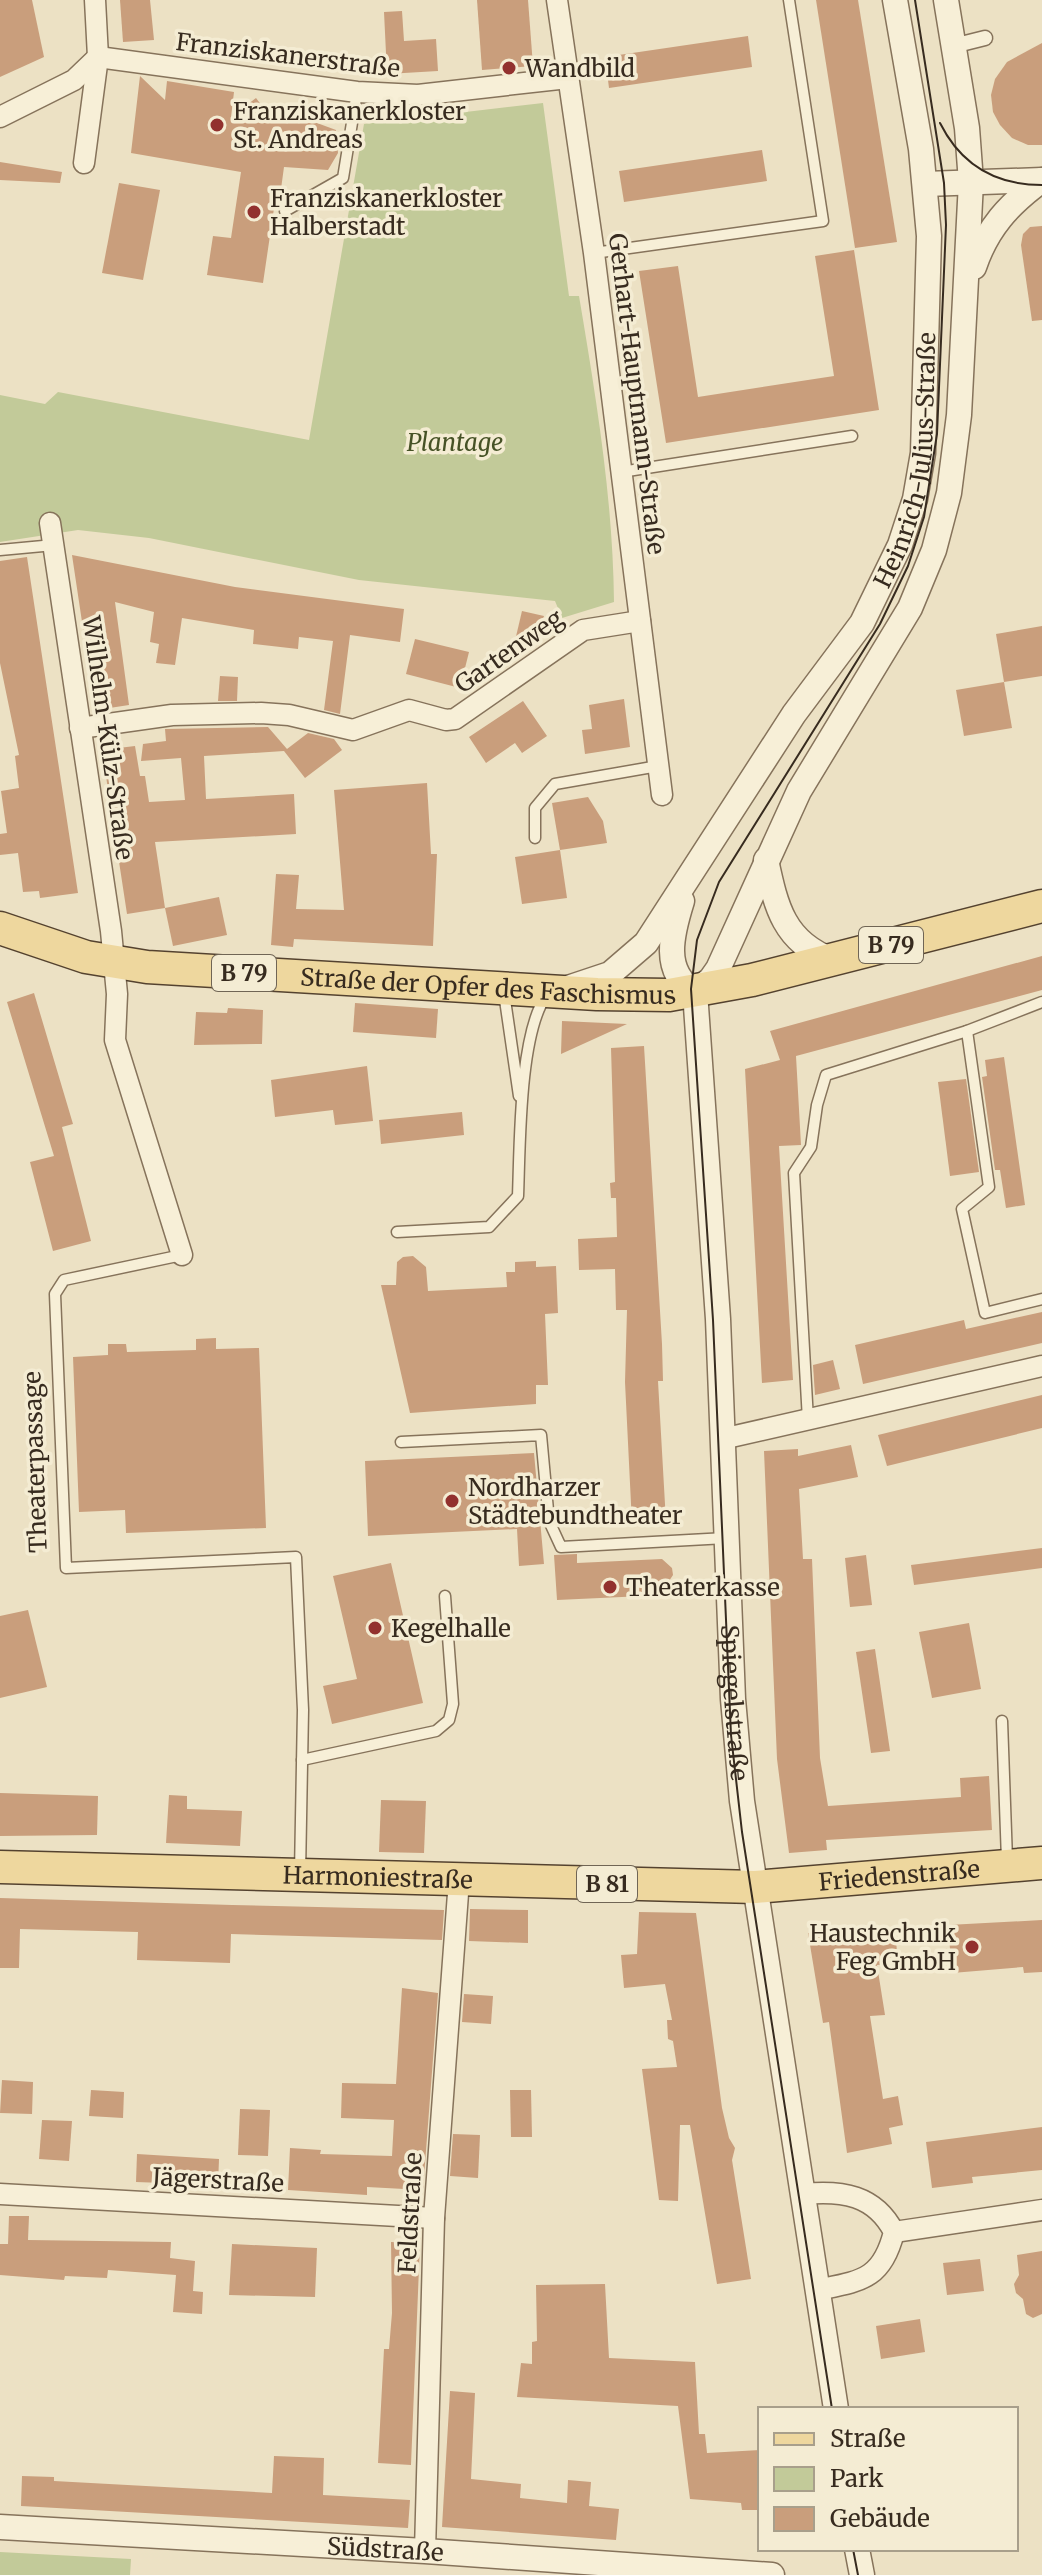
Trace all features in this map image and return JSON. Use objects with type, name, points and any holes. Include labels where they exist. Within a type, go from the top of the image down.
[{"type":"main road","name":"B 79","points":[[695,992],[1042,906]]},
{"type":"main road","name":"Straße der Opfer des Faschismus","points":[[0,928],[54,948],[114,962],[550,992],[635,996],[695,992]]},
{"type":"main road","name":"Friedenstraße","points":[[755,1887],[1042,1863]]},
{"type":"main road","name":"Harmoniestraße","points":[[0,1867],[755,1887]]},
{"type":"street","points":[[84,163],[98,57],[95,0]]},
{"type":"street","name":"Gerhart-Hauptmann-Straße","points":[[557,0],[594,253],[662,795]]},
{"type":"street","name":"Heinrich-Julius-Straße","points":[[550,992],[588,983],[633,958],[673,903],[794,714],[862,623],[900,545],[915,499],[923,453],[929,291],[925,184],[895,0]]},
{"type":"street","name":"Heinrich-Julius-Straße","points":[[695,865],[676,922],[672,961],[681,983],[695,992],[718,969],[766,860],[807,778],[895,636],[934,550],[954,462],[967,292],[971,182],[967,128],[946,0]]},
{"type":"street","points":[[953,46],[985,38]]},
{"type":"street","points":[[0,117],[74,80],[98,57]]},
{"type":"street","name":"Franziskanerstraße","points":[[98,57],[357,92],[418,95],[568,78]]},
{"type":"street","points":[[925,184],[1042,180]]},
{"type":"street","points":[[967,292],[981,246],[993,225],[1022,194],[1042,180]]},
{"type":"street","name":"Wilhelm-Külz-Straße","points":[[50,523],[114,962]]},
{"type":"street","name":"Gartenweg","points":[[80,728],[172,715],[289,715],[353,730],[409,710],[446,720],[455,719],[583,630],[640,621]]},
{"type":"street","points":[[766,860],[775,897],[793,937],[811,952],[832,960]]},
{"type":"street","name":"Theaterpassage","points":[[114,962],[115,1040],[182,1255]]},
{"type":"street","name":"Spiegelstraße","points":[[695,992],[736,1735],[755,1887],[836,2407]]},
{"type":"street","points":[[722,1439],[1042,1366]]},
{"type":"street","name":"Feldstraße","points":[[425,2551],[434,2218],[459,1880]]},
{"type":"street","name":"Jägerstraße","points":[[0,2194],[434,2218]]},
{"type":"street","points":[[803,2194],[856,2195],[873,2204],[894,2232]]},
{"type":"street","points":[[894,2232],[1042,2210]]},
{"type":"street","points":[[817,2290],[864,2280],[872,2274],[885,2258],[894,2232]]},
{"type":"street","name":"Südstraße","points":[[0,2527],[425,2551],[772,2575]]},
{"type":"street","points":[[857,2551],[862,2575]]},
{"type":"lane","points":[[594,253],[823,221],[789,0]]},
{"type":"lane","points":[[285,211],[343,178],[357,92]]},
{"type":"lane","points":[[621,472],[852,436]]},
{"type":"lane","points":[[0,550],[54,545]]},
{"type":"lane","points":[[535,838],[535,808],[555,784],[658,766]]},
{"type":"lane","points":[[504,988],[521,1110]]},
{"type":"lane","points":[[397,1232],[489,1227],[518,1196],[521,1110],[536,1010],[550,992]]},
{"type":"lane","points":[[808,1420],[794,1173],[811,1147],[823,1082],[832,1072],[967,1031],[1042,1002]]},
{"type":"lane","points":[[967,1031],[989,1187],[962,1209],[985,1313],[1042,1299]]},
{"type":"lane","name":"Theaterpassage","points":[[182,1255],[64,1280],[55,1294],[66,1568],[296,1557],[302,1760],[299,1875]]},
{"type":"lane","points":[[401,1442],[541,1435],[549,1521],[561,1547],[726,1538]]},
{"type":"lane","points":[[302,1760],[436,1731],[449,1720],[453,1704],[445,1596]]},
{"type":"lane","points":[[1002,1721],[1007,1866]]},
{"type":"green space","name":"Plantage","points":[[543,103],[569,296],[579,296],[597,410],[607,487],[614,602],[562,618],[555,601],[359,580],[149,538],[78,530],[0,542],[0,395],[45,404],[58,392],[309,440],[364,124]]},
{"type":"green space","points":[[0,2552],[131,2559],[130,2575],[0,2575]]},
{"type":"building","points":[[0,0],[32,0],[44,57],[0,77]]},
{"type":"building","points":[[120,0],[150,0],[154,40],[123,42]]},
{"type":"building","points":[[477,0],[528,0],[533,66],[482,70]]},
{"type":"building","points":[[816,0],[858,0],[897,242],[855,248]]},
{"type":"building","points":[[402,11],[404,41],[436,39],[438,71],[387,74],[384,12]]},
{"type":"building","points":[[748,36],[752,67],[609,88],[605,57]]},
{"type":"building","points":[[1042,43],[1042,145],[1028,145],[1012,138],[1000,125],[993,112],[991,95],[995,79],[1007,62]]},
{"type":"building","name":"Franziskanerkloster St. Andreas","points":[[140,76],[165,100],[167,81],[234,92],[231,117],[256,98],[271,118],[317,123],[336,130],[338,153],[328,170],[284,167],[281,189],[277,188],[263,283],[207,275],[213,236],[231,238],[241,172],[131,153]]},
{"type":"building","points":[[762,150],[767,181],[624,202],[619,171]]},
{"type":"building","points":[[0,162],[62,172],[60,183],[0,180]]},
{"type":"building","points":[[119,183],[160,190],[143,280],[102,273]]},
{"type":"building","points":[[1042,226],[1042,320],[1032,321],[1021,245],[1023,234],[1030,227]]},
{"type":"building","points":[[854,250],[879,410],[666,443],[639,271],[678,266],[698,397],[834,376],[815,256]]},
{"type":"building","points":[[72,555],[235,587],[404,609],[400,642],[350,635],[340,714],[324,710],[333,641],[299,637],[298,649],[253,644],[254,630],[182,618],[175,665],[156,663],[159,644],[150,642],[154,612],[115,602],[129,705],[103,709],[102,701],[94,702]]},
{"type":"building","points":[[27,557],[78,893],[40,898],[39,891],[23,892],[18,853],[0,855],[0,834],[7,833],[1,791],[19,788],[15,756],[19,755],[0,663],[0,561]]},
{"type":"building","points":[[522,611],[544,616],[533,649],[514,645]]},
{"type":"building","points":[[1042,626],[1042,676],[1004,682],[996,634]]},
{"type":"building","points":[[415,639],[469,652],[460,688],[406,674]]},
{"type":"building","points":[[220,676],[238,677],[237,701],[218,701]]},
{"type":"building","points":[[1004,682],[1012,728],[964,736],[956,690]]},
{"type":"building","points":[[624,699],[630,747],[585,754],[582,730],[592,729],[589,705]]},
{"type":"building","points":[[523,701],[547,736],[522,753],[515,743],[486,763],[469,737]]},
{"type":"building","points":[[268,727],[287,749],[308,733],[334,739],[342,750],[305,778],[284,751],[204,756],[206,799],[294,794],[296,834],[155,842],[165,908],[127,914],[102,750],[135,746],[140,776],[145,776],[149,802],[185,800],[181,758],[141,761],[143,744],[166,741],[165,729]]},
{"type":"building","points":[[427,783],[431,854],[437,854],[433,946],[294,939],[293,947],[271,945],[276,874],[299,875],[296,909],[344,910],[334,790]]},
{"type":"building","points":[[588,797],[603,821],[607,843],[560,850],[552,803]]},
{"type":"building","points":[[560,850],[567,898],[522,904],[515,857]]},
{"type":"building","points":[[219,897],[227,935],[173,946],[165,908]]},
{"type":"building","points":[[1042,956],[1042,990],[796,1056],[801,1145],[779,1146],[793,1380],[762,1383],[745,1069],[780,1060],[770,1031]]},
{"type":"building","points":[[34,993],[73,1124],[62,1127],[91,1241],[53,1251],[30,1162],[54,1156],[7,1002]]},
{"type":"building","points":[[355,1003],[438,1009],[436,1038],[353,1032]]},
{"type":"building","points":[[228,1008],[263,1010],[262,1044],[194,1045],[196,1012],[227,1013]]},
{"type":"building","points":[[562,1021],[627,1024],[561,1054]]},
{"type":"building","points":[[644,1046],[662,1344],[663,1381],[658,1381],[666,1522],[632,1524],[625,1382],[627,1310],[616,1310],[615,1269],[579,1270],[578,1239],[617,1237],[616,1198],[611,1198],[610,1183],[615,1182],[611,1048]]},
{"type":"building","points":[[1004,1057],[1025,1205],[1006,1208],[1000,1170],[995,1170],[982,1077],[987,1076],[985,1060]]},
{"type":"building","points":[[367,1066],[373,1121],[335,1125],[333,1110],[275,1117],[271,1080]]},
{"type":"building","points":[[966,1079],[979,1172],[950,1176],[938,1082]]},
{"type":"building","points":[[462,1112],[464,1135],[381,1144],[379,1120]]},
{"type":"building","name":"Nordharzer Städtebundtheater","points":[[413,1256],[426,1267],[428,1291],[507,1287],[506,1272],[515,1272],[515,1262],[536,1261],[536,1267],[556,1266],[558,1313],[545,1314],[548,1385],[536,1385],[536,1404],[410,1413],[381,1285],[396,1285],[397,1262],[403,1257]]},
{"type":"building","points":[[1042,1312],[1042,1343],[863,1384],[855,1345],[964,1320],[966,1329]]},
{"type":"building","points":[[216,1338],[216,1349],[259,1348],[266,1528],[126,1533],[125,1510],[79,1512],[73,1357],[108,1355],[108,1344],[126,1344],[127,1352],[196,1350],[196,1339]]},
{"type":"building","points":[[833,1360],[840,1389],[815,1395],[813,1365]]},
{"type":"building","points":[[1042,1395],[1042,1428],[887,1466],[878,1435]]},
{"type":"building","points":[[851,1445],[858,1477],[799,1489],[803,1559],[812,1559],[820,1758],[828,1806],[961,1797],[960,1778],[989,1776],[992,1830],[826,1840],[827,1850],[789,1853],[777,1759],[764,1451],[798,1449],[798,1456]]},
{"type":"building","name":"Nordharzer Städtebundtheater","points":[[534,1453],[544,1564],[519,1566],[517,1529],[368,1536],[365,1461]]},
{"type":"building","points":[[1042,1548],[1042,1568],[914,1585],[911,1565]]},
{"type":"building","name":"Theaterkasse","points":[[577,1554],[577,1563],[662,1559],[672,1568],[673,1575],[665,1587],[665,1595],[557,1600],[554,1555]]},
{"type":"building","points":[[866,1555],[872,1605],[850,1607],[845,1558]]},
{"type":"building","name":"Kegelhalle","points":[[391,1563],[423,1703],[332,1724],[323,1686],[357,1679],[333,1576]]},
{"type":"building","points":[[28,1610],[47,1687],[0,1698],[0,1616]]},
{"type":"building","points":[[969,1623],[981,1689],[932,1698],[919,1632]]},
{"type":"building","points":[[875,1649],[890,1751],[871,1753],[856,1652]]},
{"type":"building","points":[[0,1793],[98,1796],[97,1835],[0,1836]]},
{"type":"building","points":[[169,1795],[187,1796],[187,1809],[242,1811],[240,1846],[166,1843]]},
{"type":"building","points":[[381,1800],[426,1801],[424,1853],[379,1852]]},
{"type":"building","points":[[0,1898],[444,1910],[442,1940],[231,1934],[230,1963],[137,1960],[138,1932],[20,1929],[19,1968],[0,1968]]},
{"type":"building","points":[[470,1909],[528,1910],[528,1943],[469,1941]]},
{"type":"building","points":[[639,1912],[696,1913],[722,2108],[729,2138],[735,2148],[732,2160],[751,2279],[717,2284],[690,2125],[680,2125],[678,2201],[659,2200],[642,2069],[677,2067],[673,2041],[668,2039],[667,2020],[672,2020],[665,1984],[624,1988],[621,1955],[637,1954]]},
{"type":"building","points":[[1042,1920],[1042,1972],[1024,1973],[1023,1967],[952,1973],[948,1925]]},
{"type":"building","points":[[887,1929],[889,1937],[896,1937],[897,1954],[890,1955],[891,1964],[877,1965],[885,2015],[870,2016],[883,2099],[898,2096],[903,2125],[889,2128],[892,2144],[847,2153],[829,2022],[823,2023],[808,1933]]},
{"type":"building","points":[[402,1988],[438,1993],[423,2190],[367,2187],[367,2195],[288,2190],[290,2148],[321,2150],[320,2154],[392,2156],[394,2120],[341,2118],[342,2083],[396,2084]]},
{"type":"building","points":[[464,1994],[493,1996],[491,2024],[462,2022]]},
{"type":"building","points":[[2,2080],[33,2082],[32,2114],[0,2113]]},
{"type":"building","points":[[91,2090],[124,2092],[123,2118],[89,2116]]},
{"type":"building","points":[[510,2090],[531,2090],[532,2137],[511,2137]]},
{"type":"building","points":[[240,2109],[270,2110],[268,2156],[238,2155]]},
{"type":"building","points":[[42,2120],[72,2121],[69,2161],[39,2159]]},
{"type":"building","points":[[1042,2127],[1042,2170],[972,2177],[973,2183],[932,2188],[926,2142]]},
{"type":"building","points":[[453,2134],[480,2135],[478,2178],[450,2176]]},
{"type":"building","points":[[137,2154],[219,2159],[218,2185],[136,2182]]},
{"type":"building","points":[[9,2216],[29,2216],[28,2240],[171,2242],[170,2258],[195,2261],[193,2291],[203,2292],[202,2314],[173,2312],[176,2275],[108,2270],[107,2278],[65,2276],[64,2280],[0,2275],[0,2244],[8,2244]]},
{"type":"building","points":[[391,2242],[420,2243],[411,2465],[378,2463],[384,2349],[389,2349],[392,2313]]},
{"type":"building","points":[[232,2244],[317,2248],[315,2297],[229,2295]]},
{"type":"building","points":[[1042,2251],[1042,2314],[1033,2318],[1026,2314],[1023,2299],[1016,2293],[1014,2284],[1019,2275],[1017,2255]]},
{"type":"building","points":[[980,2259],[984,2291],[947,2295],[943,2263]]},
{"type":"building","points":[[605,2284],[609,2358],[695,2362],[699,2434],[705,2434],[707,2453],[758,2450],[758,2510],[742,2510],[741,2503],[690,2499],[678,2406],[517,2397],[521,2363],[532,2364],[532,2342],[537,2341],[536,2285]]},
{"type":"building","points":[[920,2319],[925,2352],[881,2359],[876,2326]]},
{"type":"building","points":[[450,2391],[475,2393],[471,2479],[521,2484],[520,2498],[567,2503],[568,2480],[591,2482],[589,2506],[619,2509],[616,2540],[442,2527]]},
{"type":"building","points":[[274,2456],[324,2458],[323,2495],[410,2500],[408,2528],[21,2506],[22,2476],[54,2477],[54,2481],[272,2493]]},
{"type":"tram line","points":[[832,2407],[742,1832],[731,1735],[713,1320],[691,989],[697,940],[719,882],[880,624],[908,566],[924,517],[937,434],[946,225],[944,183],[915,0]]},
{"type":"tram line","points":[[940,123],[958,150],[981,170],[1009,181],[1042,185]]},
{"type":"tram line","points":[[853,2551],[858,2575]]},
{"type":"place","name":"Wandbild","points":[[509,68]]},
{"type":"place","name":"Franziskanerkloster St. Andreas","points":[[217,125]]},
{"type":"place","name":"Franziskanerkloster Halberstadt","points":[[254,212]]},
{"type":"place","name":"Nordharzer Städtebundtheater","points":[[452,1501]]},
{"type":"place","name":"Theaterkasse","points":[[610,1587]]},
{"type":"place","name":"Kegelhalle","points":[[375,1628]]},
{"type":"place","name":"Haustechnik Feg GmbH","points":[[972,1947]]}]
